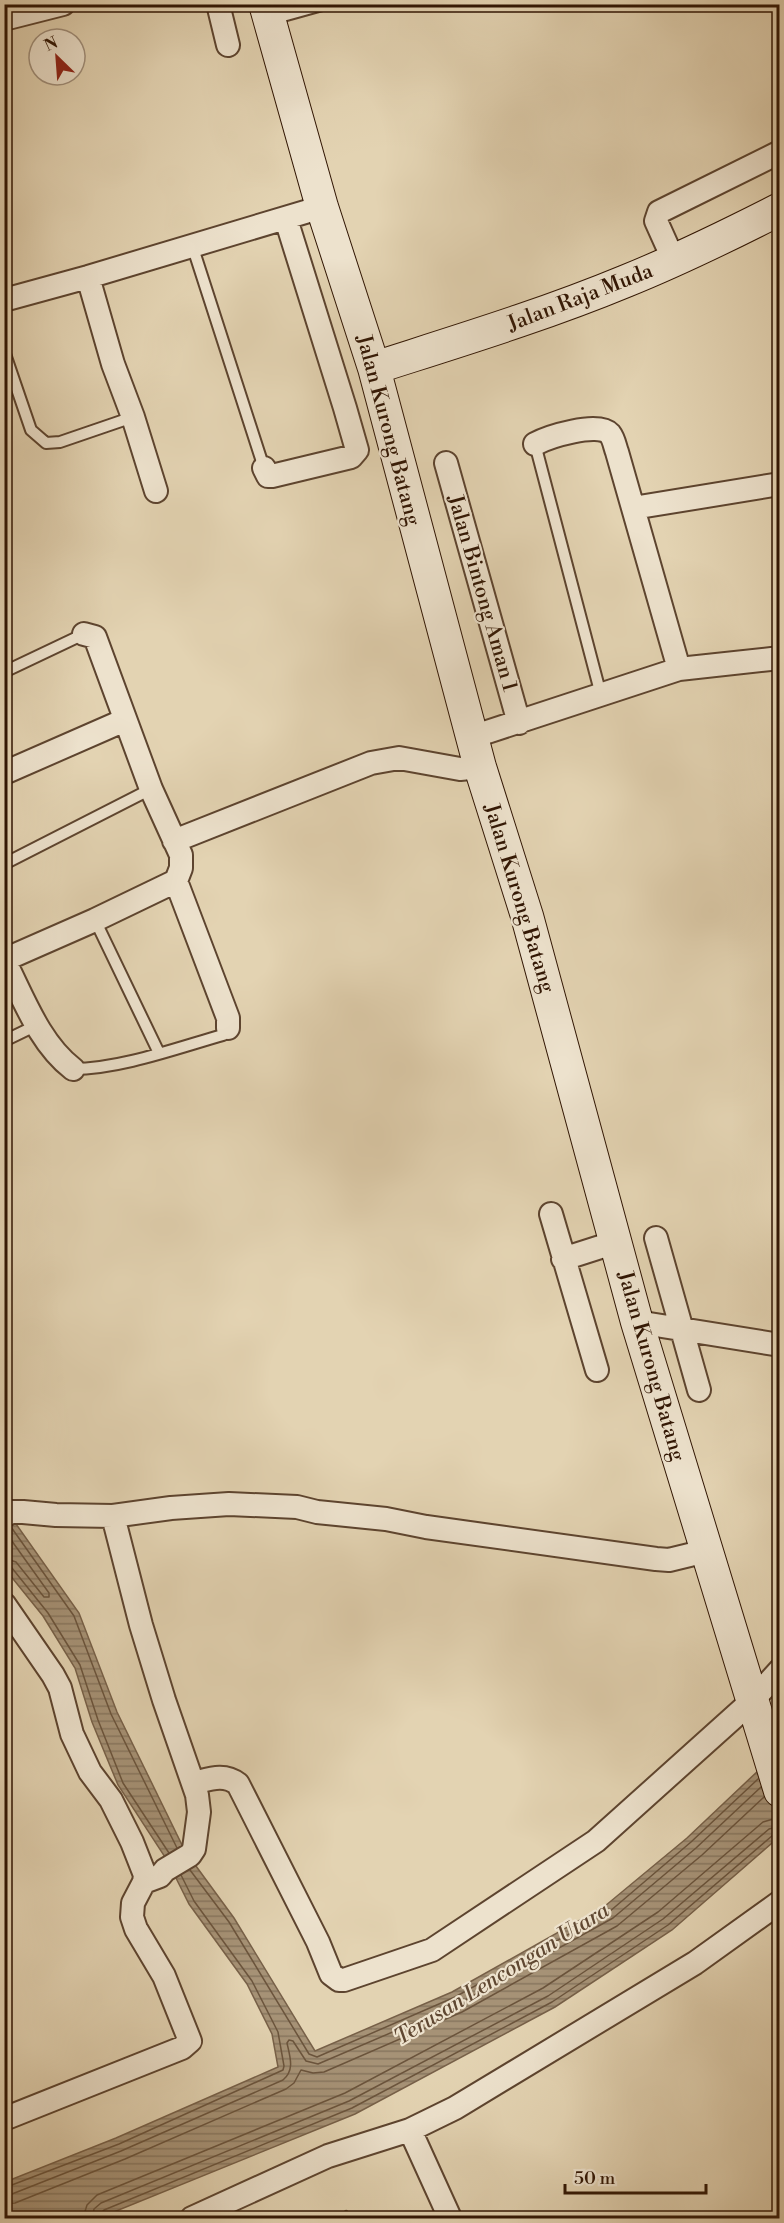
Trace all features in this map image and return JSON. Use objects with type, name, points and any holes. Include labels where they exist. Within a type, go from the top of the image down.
[{"type":"street","points":[[4,19],[63,4]]},
{"type":"street","points":[[218,4],[228,45]]},
{"type":"street","name":"Jalan Kurong Batang","points":[[267,12],[322,207],[374,368],[480,767],[527,916],[638,1322],[780,1791]]},
{"type":"street","points":[[674,261],[656,221],[659,212],[780,152]]},
{"type":"street","points":[[4,300],[322,207]]},
{"type":"street","name":"Jalan Raja Muda","points":[[374,368],[505,325],[624,282],[674,261],[780,209]]},
{"type":"street","points":[[264,468],[268,476],[272,476],[351,457],[357,450],[286,219]]},
{"type":"street","points":[[88,277],[113,364],[133,417],[156,491]]},
{"type":"street","points":[[535,444],[547,437],[588,430],[602,429],[609,433],[617,452],[679,669]]},
{"type":"street","name":"Jalan Bintong Aman 1","points":[[447,463],[519,723]]},
{"type":"street","points":[[633,508],[780,484]]},
{"type":"street","points":[[84,634],[95,637],[151,789],[180,855],[181,868],[176,881],[228,1018],[228,1028]]},
{"type":"street","points":[[472,737],[679,669],[780,657]]},
{"type":"street","points":[[4,773],[125,720]]},
{"type":"street","points":[[174,841],[371,763],[399,759],[450,768],[480,767]]},
{"type":"street","points":[[73,1068],[61,1060],[37,1025],[4,960],[176,881]]},
{"type":"street","points":[[551,1214],[597,1370]]},
{"type":"street","points":[[656,1238],[699,1390]]},
{"type":"street","points":[[563,1259],[616,1242]]},
{"type":"street","points":[[638,1322],[780,1345]]},
{"type":"street","points":[[8,1514],[113,1516],[171,1508],[229,1504],[297,1507],[317,1512],[365,1516],[426,1527],[656,1559],[669,1560],[706,1551]]},
{"type":"street","points":[[113,1516],[141,1625],[164,1700],[194,1783],[199,1812],[194,1849],[190,1856],[165,1870],[160,1876],[144,1882]]},
{"type":"street","points":[[4,1604],[60,1688],[72,1734],[90,1772],[111,1800],[144,1871],[144,1882],[133,1903],[132,1917],[136,1929],[164,1976],[190,2041],[182,2048],[4,2119]]},
{"type":"street","points":[[194,1783],[224,1776],[238,1784],[318,1942],[331,1974],[339,1980],[344,1980],[432,1950],[596,1841],[755,1707],[780,1670]]},
{"type":"street","points":[[192,2218],[328,2156],[410,2130],[455,2108],[695,1963],[780,1902]]},
{"type":"street","points":[[410,2130],[450,2218]]},
{"type":"lane","points":[[267,12],[326,4]]},
{"type":"lane","points":[[192,245],[264,468]]},
{"type":"lane","points":[[4,351],[31,430],[46,443],[60,442],[133,417]]},
{"type":"lane","points":[[535,444],[601,695]]},
{"type":"lane","points":[[4,672],[84,634]]},
{"type":"lane","points":[[4,864],[151,789]]},
{"type":"lane","points":[[95,920],[159,1053]]},
{"type":"lane","points":[[4,1041],[37,1025]]},
{"type":"lane","points":[[73,1068],[96,1068],[159,1053],[223,1035],[228,1028]]},
{"type":"water","name":"Terusan Lencongan Utara","points":[[4,1507],[79,1613],[117,1712],[185,1851],[234,1918],[315,2051],[452,1992],[605,1906],[687,1838],[779,1751],[779,1837],[672,1930],[555,2007],[355,2114],[99,2218],[5,2218],[5,2182],[116,2138],[278,2067],[272,2034],[247,1984],[189,1904],[167,1860],[118,1785],[92,1722],[75,1668],[43,1616],[5,1569]]},
{"type":"waterway","points":[[346,2213],[350,2218]]}]
